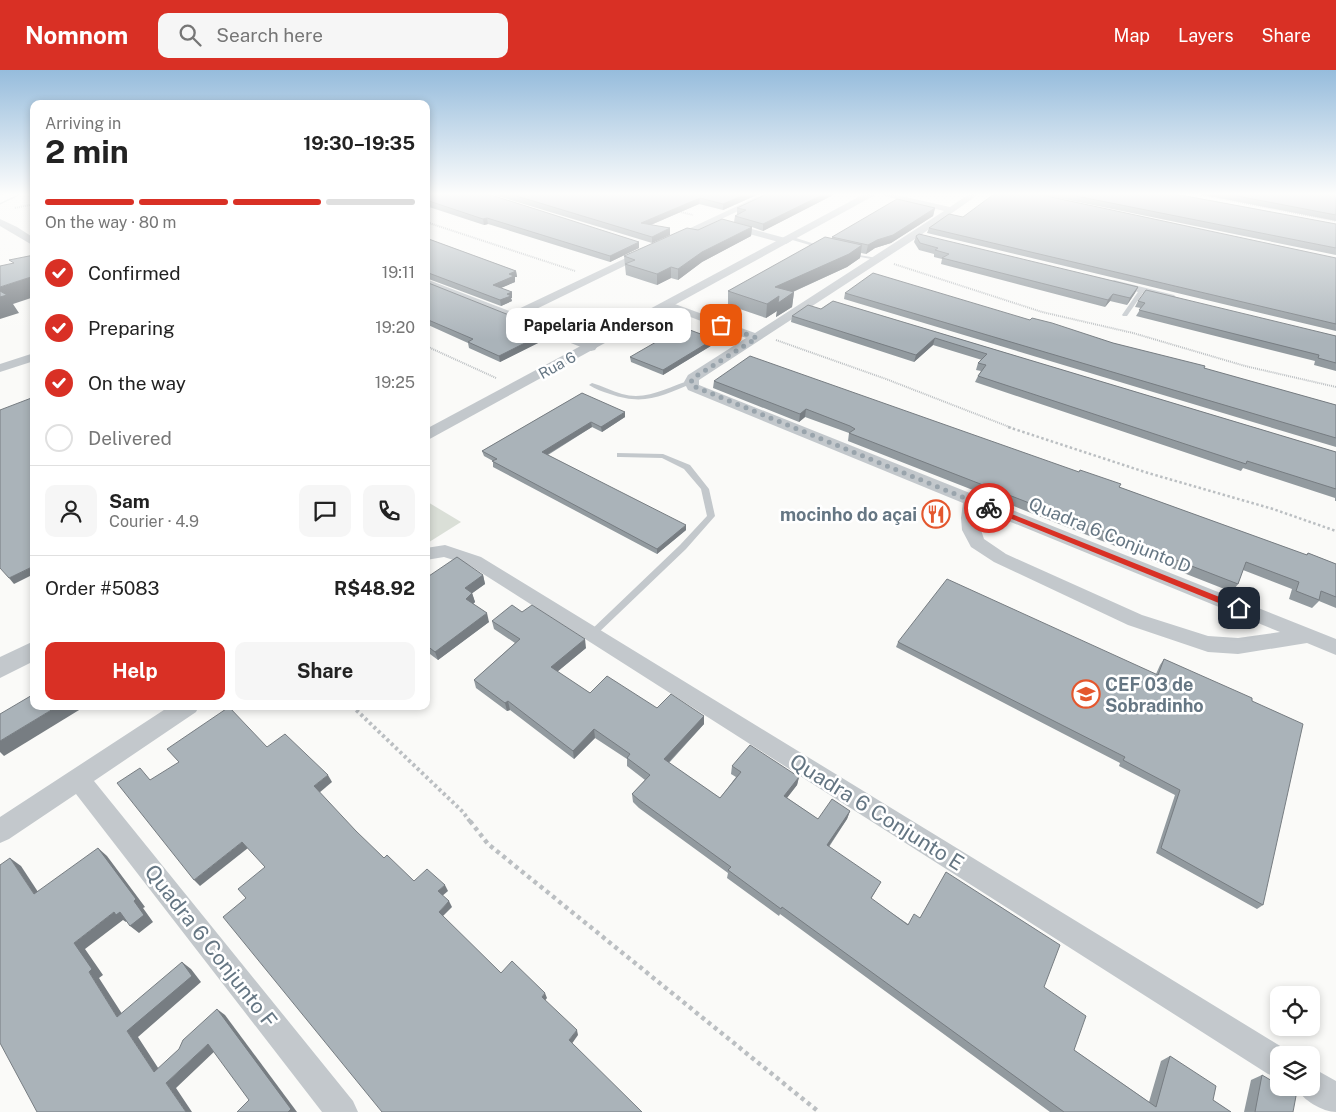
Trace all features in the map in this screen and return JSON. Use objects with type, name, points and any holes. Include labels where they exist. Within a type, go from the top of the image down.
[{"type":"street","points":[[639,243],[658,246]]},
{"type":"street","points":[[513,316],[592,276],[665,243]]},
{"type":"street","name":"Rua 6","points":[[430,434],[784,243]]},
{"type":"street","points":[[696,377],[903,243]]},
{"type":"street","points":[[1104,281],[1181,299]]},
{"type":"street","points":[[430,284],[591,347]]},
{"type":"street","points":[[817,297],[836,303]]},
{"type":"street","points":[[668,305],[759,336]]},
{"type":"street","points":[[0,368],[30,358]]},
{"type":"street","name":"Quadra 6 Conjunto D","points":[[696,377],[693,386],[703,392],[1336,647]]},
{"type":"street","points":[[972,500],[969,518],[971,530],[977,543],[1000,558],[1135,620],[1208,644],[1238,646],[1308,636]]},
{"type":"street","name":"Quadra 6 Conjunto E","points":[[430,554],[445,552],[475,561],[1270,1057]]},
{"type":"street","points":[[0,668],[30,652]]},
{"type":"street","points":[[0,831],[182,710]]},
{"type":"street","name":"Quadra 6 Conjunto F","points":[[79,780],[342,1112]]},
{"type":"street","points":[[1320,1089],[1336,1099]]},
{"type":"lane","points":[[801,243],[825,248]]},
{"type":"lane","points":[[842,252],[877,259]]},
{"type":"lane","points":[[1125,315],[1142,290]]},
{"type":"lane","points":[[592,384],[619,396],[644,400],[696,377]]},
{"type":"lane","points":[[592,634],[683,547],[711,516],[706,489],[687,467],[663,456],[620,455]]},
{"type":"path","points":[[489,243],[592,276]]},
{"type":"path","points":[[877,259],[1042,312],[1133,334],[1245,366],[1336,387]]},
{"type":"path","points":[[759,336],[878,376],[991,421],[1148,473],[1274,509],[1336,531]]},
{"type":"path","points":[[430,348],[496,378]]},
{"type":"path","points":[[356,710],[463,812],[488,844],[819,1112]]},
{"type":"shaded area","points":[[430,503],[461,522],[430,541]]},
{"type":"building","points":[[430,243],[439,243],[516,271],[509,274],[514,276],[493,285],[512,292],[507,294],[511,296],[500,300],[430,274]]},
{"type":"building","points":[[567,243],[638,243],[610,256]]},
{"type":"building","points":[[654,243],[721,243],[702,252],[678,269],[671,267],[657,274],[625,264],[635,260],[624,256]]},
{"type":"building","points":[[815,243],[851,243],[862,245],[849,254],[775,287],[794,292],[778,303],[779,296],[767,304],[728,291]]},
{"type":"building","points":[[857,243],[872,243],[868,245]]},
{"type":"building","points":[[920,243],[955,243],[1138,287],[1130,298],[1113,294],[1108,300],[942,258],[949,254],[935,250],[938,248]]},
{"type":"building","points":[[991,243],[1264,243],[1336,258],[1336,324]]},
{"type":"building","points":[[1309,243],[1336,243],[1336,248]]},
{"type":"building","points":[[30,256],[30,277],[0,287],[0,266],[14,263],[9,260]]},
{"type":"building","points":[[873,273],[1030,320],[1032,318],[1052,323],[1113,343],[1205,366],[1204,368],[1336,405],[1336,438],[845,293]]},
{"type":"building","points":[[430,284],[549,331],[499,356],[468,342],[473,339],[430,321]]},
{"type":"building","points":[[1146,290],[1336,336],[1336,363],[1318,358],[1319,355],[1139,310],[1145,303],[1138,301]]},
{"type":"building","points":[[0,291],[7,295],[0,297]]},
{"type":"building","points":[[833,301],[1336,452],[1336,489],[1247,461],[1246,464],[978,376],[986,365],[978,363],[987,354],[935,338],[916,355],[792,316],[808,305],[821,309]]},
{"type":"building","points":[[682,327],[714,339],[663,370],[630,357]]},
{"type":"building","points":[[750,356],[1079,472],[1080,470],[1121,484],[1119,487],[1336,564],[1336,597],[1321,591],[1319,600],[1296,591],[1299,582],[1246,562],[1238,584],[849,433],[855,429],[850,426],[806,409],[800,414],[714,381]]},
{"type":"building","points":[[582,393],[625,412],[601,427],[591,422],[542,452],[686,525],[657,549],[492,461],[497,459],[482,451]]},
{"type":"building","points":[[30,399],[30,568],[9,578],[0,568],[0,410]]},
{"type":"building","points":[[457,557],[483,575],[465,588],[472,593],[466,599],[487,613],[435,652],[430,648],[430,575]]},
{"type":"building","points":[[947,579],[1158,675],[1164,659],[1252,698],[1252,701],[1303,724],[1263,905],[1161,848],[1180,790],[1123,760],[1125,757],[898,642]]},
{"type":"building","points":[[512,605],[522,612],[532,605],[585,639],[551,667],[590,693],[607,676],[657,708],[671,694],[704,716],[664,759],[720,798],[741,772],[732,766],[750,745],[799,777],[784,796],[818,819],[832,799],[850,811],[827,845],[881,882],[871,898],[908,925],[914,914],[920,918],[946,872],[1060,945],[1044,987],[1086,1016],[1074,1050],[1156,1107],[1170,1056],[1216,1086],[1213,1100],[1231,1112],[1064,1112],[782,907],[781,909],[728,870],[731,867],[639,800],[632,794],[650,775],[627,758],[630,754],[594,729],[573,751],[508,701],[505,703],[474,680],[520,639],[492,621]]},
{"type":"building","points":[[30,696],[30,710],[51,710],[0,741],[0,714]]},
{"type":"building","points":[[225,710],[232,710],[267,747],[285,734],[328,775],[314,786],[356,831],[384,858],[387,855],[414,881],[427,869],[445,885],[438,891],[449,901],[439,912],[501,973],[512,961],[545,993],[542,997],[577,1030],[569,1040],[642,1112],[382,1112],[223,917],[246,898],[238,889],[265,867],[242,842],[194,880],[117,783],[140,768],[150,780],[179,762],[167,749]]},
{"type":"building","points":[[98,848],[136,899],[134,901],[144,915],[130,926],[120,912],[116,915],[114,912],[74,943],[92,969],[89,972],[117,1017],[182,962],[192,976],[127,1031],[154,1072],[179,1049],[183,1040],[217,1009],[291,1109],[288,1112],[237,1112],[249,1100],[208,1044],[166,1083],[186,1112],[37,1112],[0,1043],[0,865],[10,858],[34,894]]},
{"type":"building","points":[[1262,1075],[1270,1080],[1270,1096],[1296,1096],[1293,1112],[1255,1112]]},
{"type":"way so far","points":[[721,325],[757,338],[693,378],[691,382],[693,386],[703,392],[989,508]]},
{"type":"place","name":"Papelaria Anderson","points":[[721,325]]},
{"type":"place","name":"mocinho do açai","points":[[936,514]]},
{"type":"place","name":"CEF 03 de Sobradinho","points":[[1086,694]]},
{"type":"route","points":[[989,508],[1239,608]]}]
